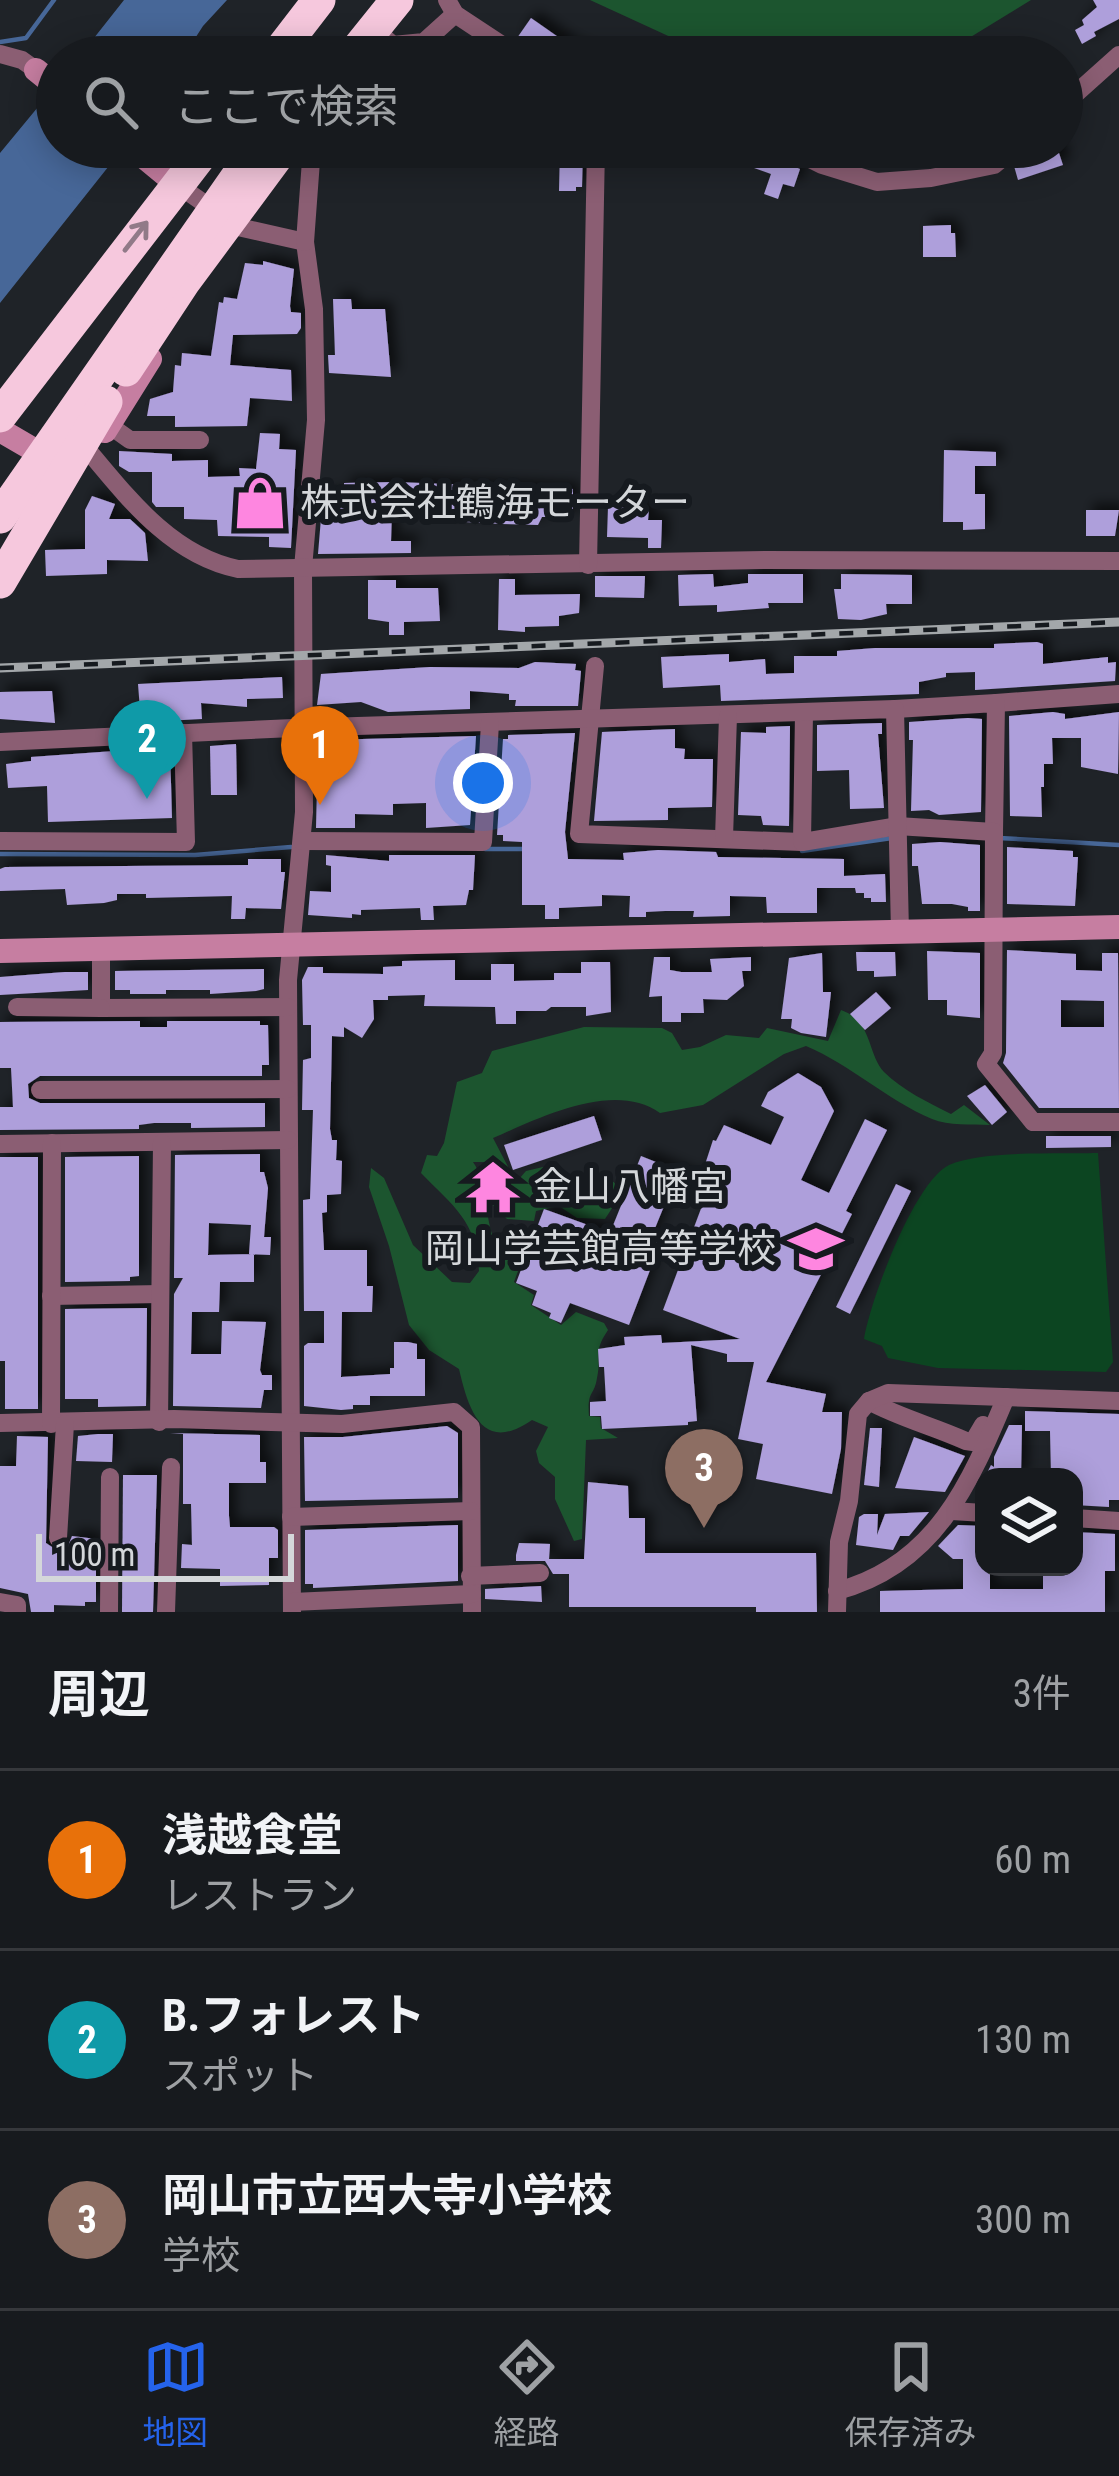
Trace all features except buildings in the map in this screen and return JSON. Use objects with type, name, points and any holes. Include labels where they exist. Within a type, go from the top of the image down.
[{"type":"highway","points":[[291,36],[319,0]]},
{"type":"highway","points":[[344,36],[372,0]]},
{"type":"highway","points":[[368,36],[397,0]]},
{"type":"highway","points":[[0,416],[51,333],[191,168]]},
{"type":"highway","points":[[0,549],[245,168]]},
{"type":"highway","points":[[0,517],[125,354],[234,225],[271,168]]},
{"type":"highway","points":[[0,582],[125,354]]},
{"type":"street","points":[[388,36],[414,0]]},
{"type":"street","points":[[429,36],[451,7],[491,36]]},
{"type":"street","points":[[0,54],[22,60],[36,71]]},
{"type":"street","points":[[1083,88],[1117,60]]},
{"type":"street","points":[[158,168],[234,225],[305,242]]},
{"type":"street","points":[[310,168],[305,242],[314,309],[316,420],[303,568],[302,842],[288,1007],[292,1607],[471,1594],[540,1573]]},
{"type":"street","points":[[588,565],[596,168]]},
{"type":"street","points":[[832,168],[877,182],[980,168]]},
{"type":"street","points":[[0,430],[78,472],[234,225]]},
{"type":"street","points":[[0,390],[51,333]]},
{"type":"street","points":[[109,425],[130,440],[200,440]]},
{"type":"street","points":[[91,454],[141,514],[212,562],[238,569],[764,560],[1119,561]]},
{"type":"street","points":[[595,667],[579,834],[802,842],[897,834],[994,837]]},
{"type":"street","points":[[0,742],[803,713],[1119,694]]},
{"type":"street","points":[[996,703],[992,1054],[986,1064],[1033,1122],[1119,1122]]},
{"type":"street","points":[[895,709],[900,932]]},
{"type":"street","points":[[802,842],[803,713]]},
{"type":"street","points":[[724,838],[728,716]]},
{"type":"street","points":[[302,842],[483,842],[490,723]]},
{"type":"street","points":[[0,841],[186,842],[183,733]]},
{"type":"street","points":[[0,950],[1119,928]]},
{"type":"street","points":[[101,948],[101,1008]]},
{"type":"street","points":[[17,1007],[288,1007]]},
{"type":"street","points":[[40,1090],[288,1089]]},
{"type":"street","points":[[0,1144],[288,1140]]},
{"type":"street","points":[[52,1143],[58,1538]]},
{"type":"street","points":[[159,1422],[162,1143]]},
{"type":"street","points":[[51,1296],[160,1294]]},
{"type":"street","points":[[837,1612],[839,1541],[849,1501],[858,1414],[869,1401],[888,1393],[1119,1401]]},
{"type":"street","points":[[939,1428],[950,1413],[949,1395]]},
{"type":"street","points":[[869,1401],[973,1442],[1001,1397]]},
{"type":"street","points":[[837,1591],[874,1577],[921,1549],[952,1511],[1001,1397]]},
{"type":"street","points":[[0,1423],[174,1419],[342,1424],[454,1412],[471,1427],[471,1594]]},
{"type":"street","points":[[166,1612],[171,1466]]},
{"type":"street","points":[[110,1477],[110,1612]]},
{"type":"street","points":[[290,1517],[470,1511]]},
{"type":"street","points":[[952,1511],[975,1512]]},
{"type":"street","points":[[1083,1519],[1119,1521]]},
{"type":"street","points":[[0,1602],[17,1605],[17,1612]]},
{"type":"green space","points":[[590,0],[1031,0],[972,36],[668,36]]},
{"type":"green space","points":[[841,1010],[859,1022],[879,1065],[899,1085],[951,1114],[964,1105],[990,1125],[932,1119],[806,1046],[784,1054],[703,1105],[660,1113],[642,1104],[599,1101],[493,1138],[514,1178],[543,1167],[566,1179],[613,1181],[620,1196],[605,1219],[577,1218],[559,1206],[536,1211],[534,1221],[507,1219],[490,1202],[503,1199],[502,1171],[494,1162],[473,1162],[498,1248],[525,1252],[514,1282],[534,1295],[531,1305],[561,1325],[576,1312],[604,1323],[608,1330],[599,1350],[589,1416],[600,1417],[601,1428],[618,1438],[586,1440],[582,1539],[574,1541],[555,1499],[555,1477],[539,1463],[536,1451],[548,1427],[532,1420],[515,1429],[490,1430],[474,1413],[459,1369],[429,1350],[409,1325],[369,1187],[371,1168],[384,1178],[413,1245],[452,1282],[470,1283],[479,1271],[474,1239],[453,1205],[421,1173],[427,1155],[437,1156],[444,1143],[457,1082],[482,1073],[492,1051],[584,1027],[662,1028],[672,1033],[682,1050],[726,1035],[759,1038],[767,1028],[828,1041]]},
{"type":"green space","points":[[1098,1153],[1113,1362],[1106,1372],[938,1368],[888,1358],[882,1346],[864,1339],[884,1272],[908,1218],[922,1194],[949,1165],[1001,1155]]},
{"type":"water","points":[[124,0],[227,0],[197,36],[96,36]]},
{"type":"water","points":[[36,109],[36,168],[107,168],[0,303],[0,153]]},
{"type":"waterway","points":[[0,42],[26,38],[54,0]]},
{"type":"waterway","points":[[802,851],[892,838]]},
{"type":"waterway","points":[[999,838],[1119,845]]},
{"type":"waterway","points":[[0,854],[195,855],[291,847]]},
{"type":"waterway","points":[[485,849],[528,849]]},
{"type":"railway","points":[[0,668],[1119,622]]},
{"type":"place","name":"株式会社鶴海モーター","points":[[260,503]]},
{"type":"place","name":"B.フォレスト","points":[[147,799]]},
{"type":"place","name":"浅越食堂","points":[[320,805]]},
{"type":"place","name":"金山八幡宮","points":[[493,1187]]},
{"type":"place","name":"岡山学芸館高等学校","points":[[816,1249]]},
{"type":"place","name":"岡山市立西大寺小学校","points":[[704,1528]]}]
